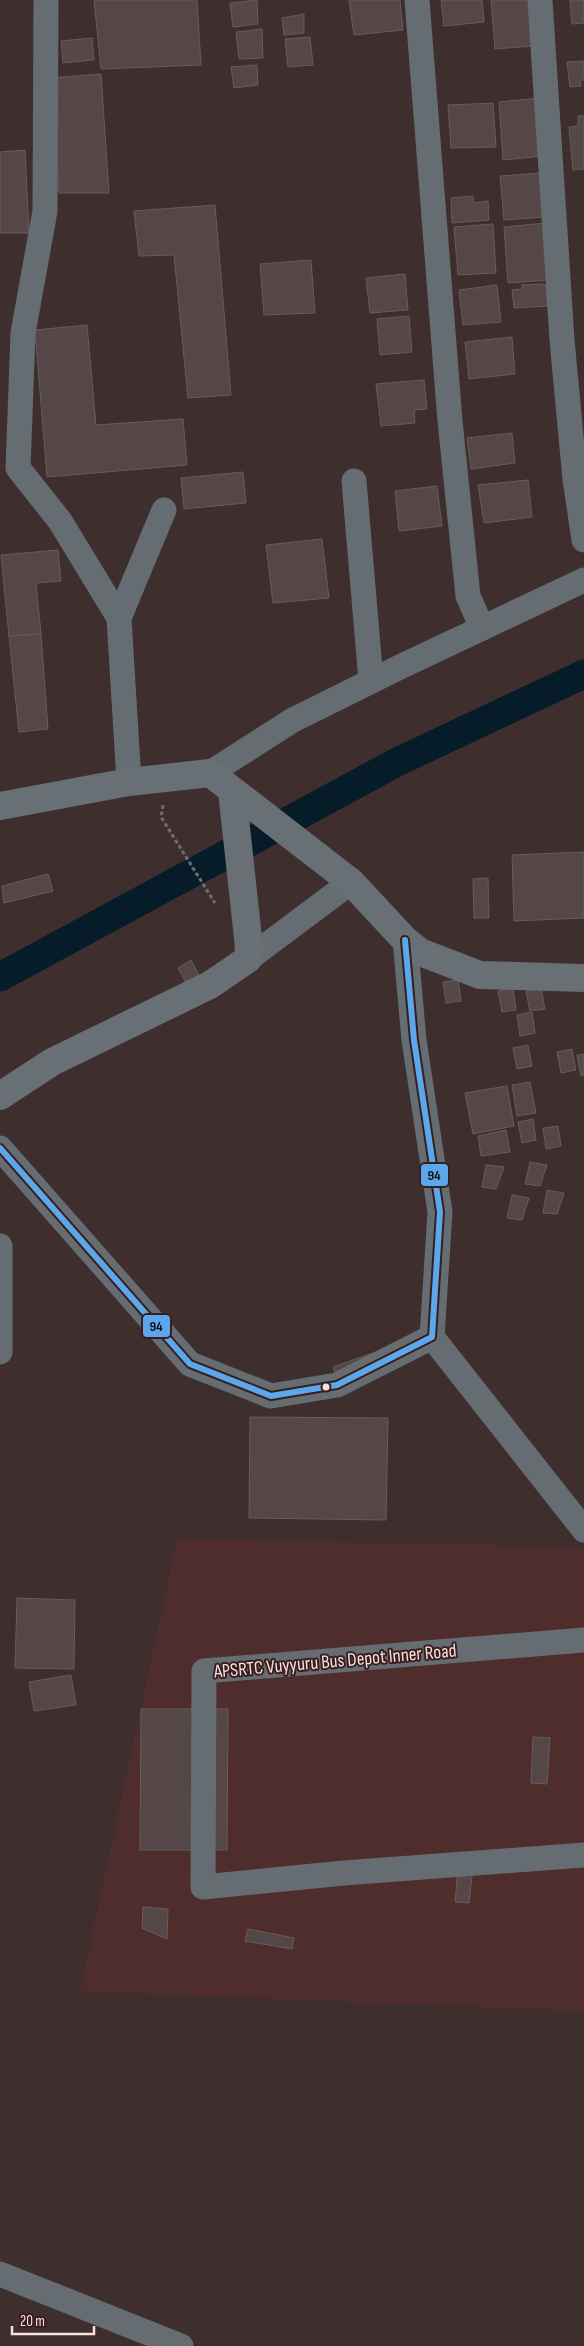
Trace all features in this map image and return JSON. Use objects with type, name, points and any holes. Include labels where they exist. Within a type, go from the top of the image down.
[{"type":"main road","points":[[0,806],[128,782],[210,773],[351,882],[405,940],[420,952],[480,974],[584,978]]},
{"type":"main road","points":[[0,1096],[52,1062],[210,985],[248,959],[249,948],[232,791]]},
{"type":"street","points":[[46,0],[45,211],[23,333],[18,468],[60,521],[119,618]]},
{"type":"street","points":[[417,0],[450,421],[468,596],[482,628]]},
{"type":"street","points":[[540,0],[562,340],[574,479],[584,540]]},
{"type":"street","points":[[354,481],[371,681]]},
{"type":"street","points":[[128,782],[119,618],[164,510]]},
{"type":"street","points":[[210,773],[293,720],[584,580]]},
{"type":"street","points":[[248,959],[351,882]]},
{"type":"street","points":[[405,940],[414,1040],[440,1212],[432,1337],[584,1530]]},
{"type":"street","points":[[0,1148],[190,1364],[271,1396],[337,1385],[432,1337]]},
{"type":"street","points":[[0,1246],[0,1352]]},
{"type":"street","name":"APSRTC Vuyyuru Bus Depot Inner Road","points":[[584,1640],[204,1671],[203,1886],[344,1873],[584,1855]]},
{"type":"street","points":[[0,2274],[181,2346]]},
{"type":"path","points":[[164,821],[216,905]]},
{"type":"shaded area","points":[[177,1539],[584,1547],[584,2011],[80,1991]]},
{"type":"building","points":[[94,0],[197,0],[201,65],[101,69]]},
{"type":"building","points":[[257,0],[258,24],[233,27],[230,3]]},
{"type":"building","points":[[349,0],[400,0],[403,30],[354,35]]},
{"type":"building","points":[[441,0],[482,0],[484,22],[444,26]]},
{"type":"building","points":[[491,0],[531,0],[533,46],[495,49]]},
{"type":"building","points":[[570,0],[584,0],[584,23],[572,24]]},
{"type":"building","points":[[304,14],[304,33],[284,35],[282,18]]},
{"type":"building","points":[[262,29],[263,58],[239,59],[236,32]]},
{"type":"building","points":[[310,37],[313,65],[288,67],[285,39]]},
{"type":"building","points":[[92,38],[94,60],[63,63],[61,41]]},
{"type":"building","points":[[584,61],[584,80],[580,80],[581,86],[570,87],[567,62]]},
{"type":"building","points":[[257,65],[258,85],[234,88],[231,67]]},
{"type":"building","points":[[101,74],[109,193],[59,193],[51,78]]},
{"type":"building","points":[[539,98],[543,156],[503,160],[499,102]]},
{"type":"building","points":[[493,103],[496,147],[451,148],[448,105]]},
{"type":"building","points":[[578,116],[584,116],[584,169],[573,170],[569,127],[578,126]]},
{"type":"building","points":[[25,150],[29,233],[0,233],[0,152]]},
{"type":"building","points":[[542,173],[545,217],[504,220],[500,176]]},
{"type":"building","points":[[473,196],[474,203],[488,201],[489,220],[452,223],[451,198]]},
{"type":"building","points":[[215,205],[231,395],[188,398],[174,255],[139,256],[134,211]]},
{"type":"building","points":[[545,223],[549,280],[508,283],[504,227]]},
{"type":"building","points":[[493,224],[496,273],[458,275],[454,227]]},
{"type":"building","points":[[311,260],[315,313],[264,315],[260,264]]},
{"type":"building","points":[[405,274],[408,310],[370,313],[366,278]]},
{"type":"building","points":[[545,284],[548,306],[514,308],[512,290],[522,289],[522,285]]},
{"type":"building","points":[[497,285],[501,322],[463,325],[459,290]]},
{"type":"building","points":[[409,316],[412,352],[380,355],[377,319]]},
{"type":"building","points":[[87,325],[96,425],[183,419],[187,465],[47,477],[35,330]]},
{"type":"building","points":[[512,337],[515,374],[469,379],[465,342]]},
{"type":"building","points":[[424,380],[427,409],[414,410],[415,423],[381,426],[376,384]]},
{"type":"building","points":[[512,433],[515,463],[471,469],[467,438]]},
{"type":"building","points":[[243,472],[246,503],[184,509],[181,478]]},
{"type":"building","points":[[528,480],[532,517],[484,523],[478,485]]},
{"type":"building","points":[[437,486],[442,526],[399,531],[395,491]]},
{"type":"building","points":[[322,539],[329,598],[273,603],[266,545]]},
{"type":"building","points":[[58,550],[61,581],[36,583],[41,634],[9,636],[1,555]]},
{"type":"building","points":[[41,634],[48,729],[19,732],[9,636]]},
{"type":"building","points":[[584,852],[584,918],[514,921],[512,855]]},
{"type":"building","points":[[48,874],[53,891],[4,903],[2,886]]},
{"type":"building","points":[[488,878],[489,918],[474,918],[473,879]]},
{"type":"building","points":[[191,960],[199,975],[186,983],[178,968]]},
{"type":"building","points":[[458,980],[461,1001],[446,1003],[443,982]]},
{"type":"building","points":[[513,988],[516,1010],[502,1012],[498,991]]},
{"type":"building","points":[[541,988],[545,1009],[530,1011],[526,991]]},
{"type":"building","points":[[532,1012],[535,1033],[520,1036],[517,1015]]},
{"type":"building","points":[[528,1045],[532,1066],[517,1069],[513,1048]]},
{"type":"building","points":[[572,1049],[576,1070],[561,1073],[557,1052]]},
{"type":"building","points":[[584,1054],[584,1075],[581,1076],[577,1055]]},
{"type":"building","points":[[530,1082],[536,1113],[517,1116],[512,1085]]},
{"type":"building","points":[[507,1086],[514,1126],[473,1134],[465,1093]]},
{"type":"building","points":[[533,1119],[536,1140],[522,1143],[518,1122]]},
{"type":"building","points":[[558,1126],[561,1146],[546,1149],[543,1128]]},
{"type":"building","points":[[506,1130],[510,1152],[481,1156],[478,1136]]},
{"type":"building","points":[[530,1162],[547,1165],[540,1186],[525,1184]]},
{"type":"building","points":[[486,1165],[504,1167],[496,1189],[482,1187]]},
{"type":"building","points":[[547,1190],[564,1193],[557,1214],[543,1213]]},
{"type":"building","points":[[512,1195],[529,1198],[522,1220],[507,1218]]},
{"type":"building","points":[[379,1351],[337,1378],[333,1367]]},
{"type":"building","points":[[250,1417],[388,1418],[386,1520],[249,1518]]},
{"type":"building","points":[[17,1598],[75,1600],[74,1669],[15,1668]]},
{"type":"building","points":[[71,1675],[76,1705],[34,1711],[29,1682]]},
{"type":"building","points":[[141,1709],[228,1709],[227,1850],[140,1850]]},
{"type":"building","points":[[533,1737],[550,1738],[547,1784],[531,1783]]},
{"type":"building","points":[[459,1858],[474,1859],[469,1903],[455,1902]]},
{"type":"building","points":[[143,1907],[168,1909],[167,1939],[142,1928]]},
{"type":"building","points":[[248,1929],[294,1938],[292,1949],[245,1941]]},
{"type":"waterway","points":[[0,977],[397,762],[584,674]]},
{"type":"transit line","name":"94","points":[[0,1148],[190,1364],[271,1396],[337,1385],[432,1337],[440,1212],[414,1040],[405,940]]}]
